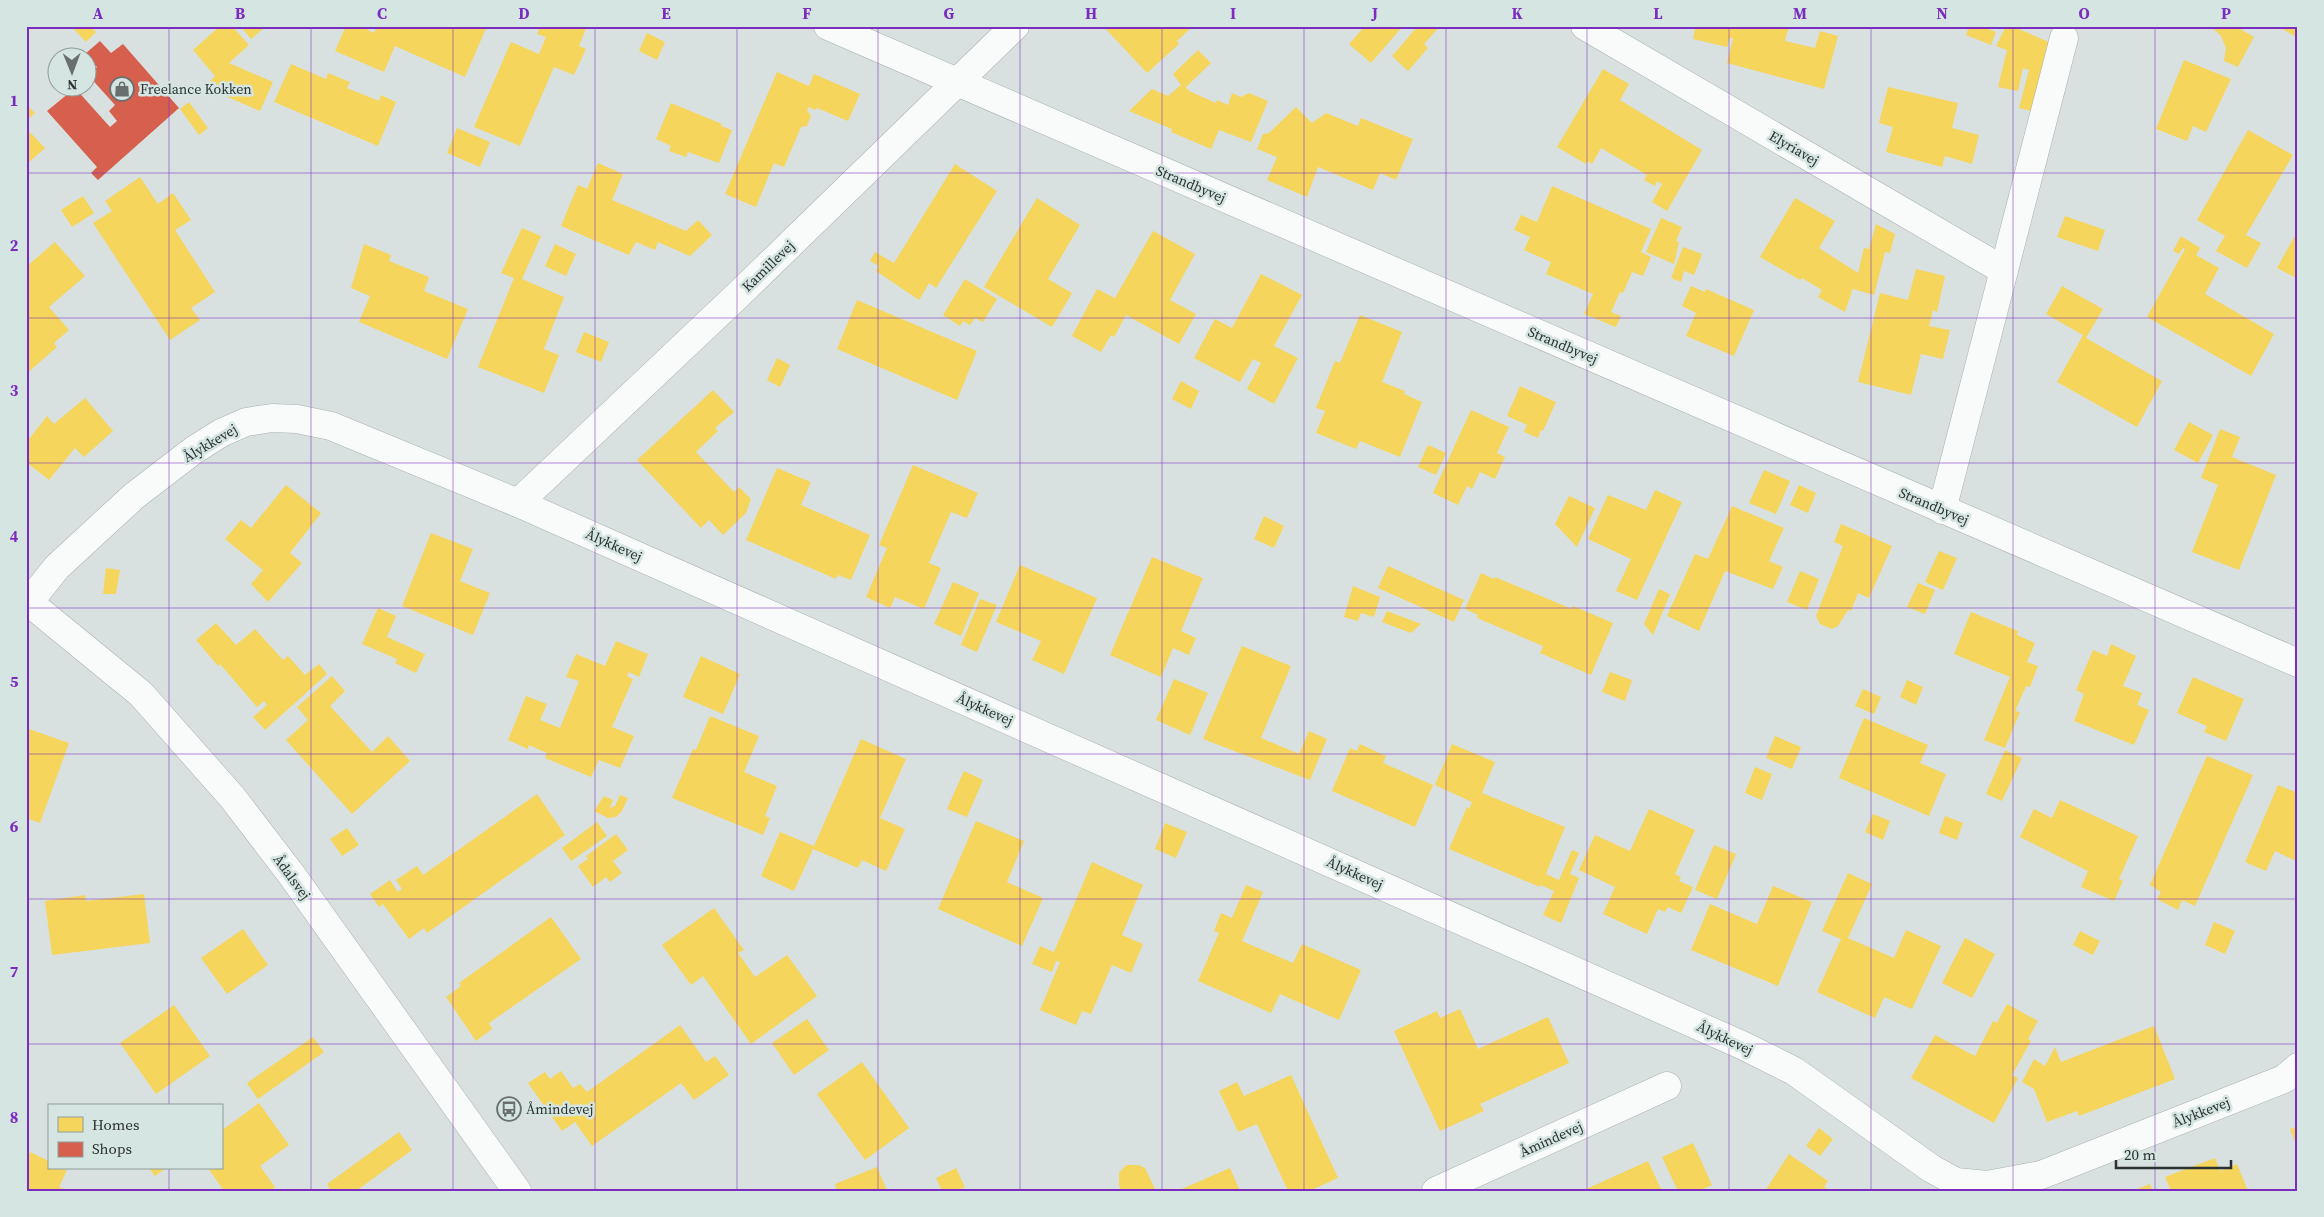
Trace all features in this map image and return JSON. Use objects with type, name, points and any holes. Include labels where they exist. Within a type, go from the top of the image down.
[{"type":"street","name":"Strandbyvej","points":[[828,26],[2298,663]]},
{"type":"street","name":"Kamillevej","points":[[518,503],[738,296],[1015,26]]},
{"type":"street","name":"Elyriavej","points":[[1585,26],[2003,270]]},
{"type":"street","points":[[1942,510],[2064,38]]},
{"type":"street","name":"Ålykkevej","points":[[28,601],[57,568],[134,496],[194,450],[221,433],[246,422],[272,418],[331,426],[518,503],[1744,1046],[1794,1072],[1955,1186],[1987,1185],[2040,1175],[2284,1079],[2298,1066]]},
{"type":"street","name":"Ådalsvej","points":[[28,601],[141,694],[232,796],[291,874],[517,1191]]},
{"type":"street","name":"Åmindevej","points":[[1436,1191],[1666,1086]]},
{"type":"building: Homes","points":[[71,26],[90,26],[96,32],[86,42]]},
{"type":"building: Homes","points":[[220,26],[232,26],[249,45],[229,63],[273,82],[260,111],[204,87],[215,76],[193,50]]},
{"type":"building: Homes","points":[[240,26],[266,26],[251,39]]},
{"type":"building: Homes","points":[[346,26],[360,26],[374,33],[377,26],[487,26],[465,77],[395,46],[384,72],[335,51]]},
{"type":"building: Homes","points":[[540,26],[587,26],[579,46],[586,49],[574,75],[554,67],[520,146],[474,127],[511,42],[539,54],[546,37],[537,34]]},
{"type":"building: Homes","points":[[1103,26],[1193,26],[1177,41],[1179,44],[1147,73]]},
{"type":"building: Homes","points":[[1365,26],[1403,26],[1371,63],[1349,44]]},
{"type":"building: Homes","points":[[1418,26],[1440,26],[1424,44],[1428,48],[1408,71],[1392,56]]},
{"type":"building: Homes","points":[[1685,26],[1789,26],[1785,41],[1815,48],[1820,31],[1838,36],[1824,89],[1727,63],[1733,38],[1730,38],[1727,47],[1693,39],[1695,29]]},
{"type":"building: Homes","points":[[1969,26],[1981,26],[1996,32],[1991,45],[1966,35]]},
{"type":"building: Homes","points":[[2006,26],[2012,26],[2049,42],[2031,111],[2019,108],[2029,70],[2023,68],[2018,91],[1998,87],[2007,50],[1996,46]]},
{"type":"building: Homes","points":[[2211,26],[2235,26],[2254,37],[2238,67],[2224,61],[2226,48],[2221,36]]},
{"type":"building: Homes","points":[[2277,26],[2298,26],[2298,38]]},
{"type":"building: Homes","points":[[647,33],[665,42],[657,60],[639,51]]},
{"type":"building: Homes","points":[[1198,50],[1211,63],[1186,87],[1189,91],[1216,103],[1217,100],[1228,105],[1232,93],[1241,97],[1249,93],[1268,101],[1251,142],[1219,130],[1211,149],[1171,132],[1172,129],[1129,111],[1152,89],[1168,96],[1181,85],[1173,74]]},
{"type":"building: Homes","points":[[2184,60],[2231,79],[2206,132],[2193,126],[2187,141],[2156,129]]},
{"type":"building: Homes","points":[[291,64],[326,79],[328,73],[350,82],[347,88],[379,101],[381,95],[396,102],[378,146],[274,102]]},
{"type":"building: Homes","points":[[1603,69],[1629,84],[1620,100],[1702,150],[1667,211],[1652,202],[1662,184],[1657,181],[1655,186],[1644,180],[1647,175],[1601,148],[1592,164],[1587,161],[1586,164],[1557,147]]},
{"type":"building: Homes","points":[[777,72],[809,86],[814,74],[860,94],[848,121],[817,108],[815,110],[809,107],[807,110],[811,116],[807,126],[801,127],[784,167],[774,163],[756,207],[725,194]]},
{"type":"building: Homes","points":[[1888,87],[1958,103],[1952,128],[1979,135],[1972,164],[1945,156],[1942,167],[1886,152],[1893,127],[1879,123]]},
{"type":"building: Homes","points":[[189,102],[208,128],[199,135],[180,109]]},
{"type":"building: Homes","points":[[671,103],[732,130],[719,163],[688,152],[686,157],[669,151],[671,146],[656,139]]},
{"type":"building: Homes","points":[[26,104],[35,113],[26,121]]},
{"type":"building: Homes","points":[[1296,107],[1312,123],[1326,113],[1358,126],[1361,118],[1413,139],[1396,180],[1380,173],[1373,190],[1318,167],[1307,197],[1267,180],[1277,157],[1257,149],[1263,134],[1269,133]]},
{"type":"building: Homes","points":[[26,128],[45,148],[26,165]]},
{"type":"building: Homes","points":[[457,128],[490,142],[480,167],[447,153]]},
{"type":"building: Homes","points":[[2248,130],[2293,155],[2246,235],[2261,243],[2247,268],[2216,251],[2225,236],[2197,220]]},
{"type":"building: Homes","points":[[598,163],[623,174],[612,200],[686,231],[698,220],[712,235],[690,256],[658,242],[655,250],[636,242],[629,255],[561,226],[578,185],[587,189]]},
{"type":"building: Homes","points":[[955,164],[997,191],[936,288],[929,283],[919,300],[876,271],[879,266],[870,261],[875,252],[894,263]]},
{"type":"building: Homes","points":[[140,177],[158,204],[173,193],[191,220],[175,230],[215,292],[191,308],[200,320],[170,340],[93,223],[112,211],[105,201]]},
{"type":"building: Homes","points":[[1552,186],[1651,229],[1641,252],[1651,257],[1643,276],[1632,272],[1623,293],[1620,292],[1611,312],[1621,316],[1616,327],[1584,314],[1593,294],[1546,274],[1551,262],[1524,250],[1530,237],[1514,230],[1521,215],[1537,222]]},
{"type":"building: Homes","points":[[83,196],[94,213],[72,227],[61,210]]},
{"type":"building: Homes","points":[[1037,198],[1080,225],[1048,279],[1072,293],[1052,327],[984,287]]},
{"type":"building: Homes","points":[[1795,198],[1835,221],[1819,248],[1858,273],[1864,248],[1869,249],[1876,224],[1895,234],[1890,253],[1885,252],[1874,295],[1853,289],[1856,279],[1845,312],[1818,297],[1822,290],[1802,278],[1800,280],[1760,257]]},
{"type":"building: Homes","points":[[2065,216],[2105,230],[2098,251],[2057,237]]},
{"type":"building: Homes","points":[[1661,218],[1682,227],[1676,241],[1679,242],[1674,264],[1646,252]]},
{"type":"building: Homes","points":[[522,228],[541,236],[522,279],[564,297],[544,349],[559,355],[544,393],[478,367],[514,278],[501,273]]},
{"type":"building: Homes","points":[[2298,230],[2298,279],[2277,268]]},
{"type":"building: Homes","points":[[1153,231],[1195,254],[1170,300],[1196,314],[1179,344],[1126,315],[1114,337],[1111,335],[1101,352],[1072,336],[1097,289],[1115,298]]},
{"type":"building: Homes","points":[[2181,236],[2200,248],[2196,255],[2219,268],[2205,294],[2274,334],[2251,376],[2147,317],[2185,249],[2183,248],[2179,254],[2173,251]]},
{"type":"building: Homes","points":[[55,242],[85,276],[49,307],[69,330],[54,343],[57,347],[26,374],[26,267]]},
{"type":"building: Homes","points":[[364,244],[391,255],[389,261],[429,277],[424,291],[468,309],[447,359],[359,322],[370,296],[351,288]]},
{"type":"building: Homes","points":[[555,244],[576,254],[566,276],[545,266]]},
{"type":"building: Homes","points":[[1683,247],[1702,254],[1694,275],[1684,271],[1681,282],[1671,278]]},
{"type":"building: Homes","points":[[1916,269],[1945,276],[1937,312],[1933,310],[1929,326],[1950,330],[1943,359],[1921,354],[1911,395],[1858,382],[1880,293],[1908,300]]},
{"type":"building: Homes","points":[[1261,274],[1302,295],[1274,346],[1298,358],[1274,404],[1247,389],[1261,363],[1253,359],[1240,382],[1194,358],[1215,319],[1232,328]]},
{"type":"building: Homes","points":[[965,279],[997,299],[983,322],[975,318],[970,325],[963,321],[960,326],[943,315]]},
{"type":"building: Homes","points":[[1691,286],[1705,292],[1706,289],[1754,310],[1734,356],[1686,336],[1696,313],[1682,306]]},
{"type":"building: Homes","points":[[2062,286],[2103,309],[2086,338],[2162,381],[2137,427],[2057,382],[2083,335],[2046,314]]},
{"type":"building: Homes","points":[[857,300],[977,351],[957,400],[837,349]]},
{"type":"building: Homes","points":[[1360,315],[1402,332],[1382,382],[1405,391],[1404,394],[1422,402],[1400,457],[1360,441],[1356,449],[1316,433],[1325,411],[1316,408],[1335,361],[1340,363]]},
{"type":"building: Homes","points":[[584,332],[609,342],[601,362],[576,352]]},
{"type":"building: Homes","points":[[777,358],[790,365],[780,387],[767,380]]},
{"type":"building: Homes","points":[[1181,381],[1199,391],[1191,409],[1172,399]]},
{"type":"building: Homes","points":[[1520,386],[1556,402],[1538,438],[1524,432],[1527,425],[1507,416]]},
{"type":"building: Homes","points":[[713,390],[734,412],[715,428],[718,431],[696,452],[734,492],[739,487],[751,499],[746,513],[723,535],[709,520],[701,528],[637,460]]},
{"type":"building: Homes","points":[[85,398],[113,431],[84,457],[75,448],[49,480],[26,462],[26,435],[30,438],[47,416],[54,424]]},
{"type":"building: Homes","points":[[1471,410],[1509,427],[1497,453],[1505,457],[1495,479],[1480,472],[1472,489],[1467,486],[1458,505],[1433,493]]},
{"type":"building: Homes","points":[[2189,422],[2213,435],[2198,463],[2174,450]]},
{"type":"building: Homes","points":[[2220,429],[2240,437],[2232,457],[2276,475],[2239,570],[2192,552],[2218,485],[2201,478]]},
{"type":"building: Homes","points":[[1428,445],[1446,453],[1436,475],[1418,467]]},
{"type":"building: Homes","points":[[913,465],[978,493],[967,518],[951,512],[929,563],[941,568],[924,609],[895,597],[890,608],[866,597],[887,548],[879,545]]},
{"type":"building: Homes","points":[[777,468],[811,482],[801,505],[870,535],[851,580],[838,575],[836,579],[746,540]]},
{"type":"building: Homes","points":[[1764,470],[1790,481],[1776,514],[1749,503]]},
{"type":"building: Homes","points":[[286,485],[321,513],[290,553],[302,563],[268,602],[251,584],[263,570],[225,539],[241,520],[251,528]]},
{"type":"building: Homes","points":[[1799,485],[1816,493],[1808,513],[1790,505]]},
{"type":"building: Homes","points":[[1655,490],[1682,502],[1637,600],[1616,591],[1631,559],[1588,539],[1608,495],[1646,510]]},
{"type":"building: Homes","points":[[1569,496],[1595,508],[1577,547],[1555,524]]},
{"type":"building: Homes","points":[[1732,506],[1784,528],[1769,561],[1783,567],[1773,589],[1725,571],[1699,631],[1667,616],[1695,554],[1708,559]]},
{"type":"building: Homes","points":[[1264,516],[1284,526],[1274,548],[1254,539]]},
{"type":"building: Homes","points":[[1841,524],[1892,546],[1869,598],[1858,593],[1851,611],[1848,610],[1838,626],[1832,629],[1820,624],[1816,616],[1843,546],[1834,542]]},
{"type":"building: Homes","points":[[431,533],[473,549],[460,581],[490,593],[473,635],[402,606]]},
{"type":"building: Homes","points":[[1939,551],[1957,558],[1943,590],[1925,582]]},
{"type":"building: Homes","points":[[1152,557],[1203,578],[1181,631],[1196,638],[1189,655],[1173,648],[1161,677],[1110,655]]},
{"type":"building: Homes","points":[[1020,565],[1097,598],[1064,674],[1032,660],[1041,641],[996,622]]},
{"type":"building: Homes","points":[[1388,566],[1464,600],[1454,622],[1378,588]]},
{"type":"building: Homes","points":[[106,568],[120,570],[116,594],[103,594]]},
{"type":"building: Homes","points":[[1800,571],[1819,579],[1807,610],[1787,602]]},
{"type":"building: Homes","points":[[1481,573],[1572,609],[1573,606],[1613,623],[1591,675],[1540,653],[1543,646],[1477,618],[1478,615],[1465,609]]},
{"type":"building: Homes","points":[[953,582],[979,593],[961,636],[934,624]]},
{"type":"building: Homes","points":[[1918,583],[1935,590],[1925,614],[1907,607]]},
{"type":"building: Homes","points":[[1353,586],[1380,597],[1374,617],[1361,613],[1358,621],[1344,617]]},
{"type":"building: Homes","points":[[1659,589],[1670,594],[1653,635],[1644,624]]},
{"type":"building: Homes","points":[[980,599],[997,605],[977,652],[961,645]]},
{"type":"building: Homes","points":[[378,608],[396,616],[387,637],[425,654],[416,673],[395,663],[397,659],[362,644]]},
{"type":"building: Homes","points":[[1387,611],[1421,624],[1411,633],[1382,622]]},
{"type":"building: Homes","points":[[1971,612],[2018,631],[2017,635],[2035,643],[2027,662],[2038,666],[2030,687],[2026,686],[2015,711],[2020,712],[2005,748],[1984,740],[2010,677],[1954,654]]},
{"type":"building: Homes","points":[[216,623],[236,645],[255,629],[283,660],[288,656],[305,675],[319,664],[327,674],[265,730],[253,717],[267,705],[264,701],[257,707],[220,664],[218,666],[196,640]]},
{"type":"building: Homes","points":[[616,641],[648,654],[639,677],[629,672],[627,676],[633,679],[612,727],[634,736],[620,768],[599,760],[591,777],[545,758],[547,753],[529,745],[528,749],[508,740],[526,696],[547,704],[540,720],[560,728],[579,681],[566,677],[576,654],[605,666]]},
{"type":"building: Homes","points":[[2111,644],[2136,656],[2123,686],[2142,693],[2137,705],[2149,710],[2134,745],[2074,721],[2084,694],[2076,690],[2093,650],[2107,656]]},
{"type":"building: Homes","points":[[1242,646],[1291,666],[1261,738],[1299,754],[1309,731],[1327,739],[1310,780],[1203,739]]},
{"type":"building: Homes","points":[[701,656],[740,674],[723,714],[683,697]]},
{"type":"building: Homes","points":[[1610,672],[1632,680],[1625,701],[1602,692]]},
{"type":"building: Homes","points":[[332,676],[345,691],[330,706],[372,752],[388,736],[410,761],[352,814],[286,740],[308,720],[297,707]]},
{"type":"building: Homes","points":[[2193,677],[2244,699],[2226,741],[2204,732],[2207,726],[2177,713]]},
{"type":"building: Homes","points":[[1174,679],[1208,693],[1190,735],[1156,720]]},
{"type":"building: Homes","points":[[1907,680],[1923,687],[1916,705],[1900,697]]},
{"type":"building: Homes","points":[[1863,689],[1881,697],[1874,714],[1855,706]]},
{"type":"building: Homes","points":[[710,716],[759,736],[744,772],[777,786],[765,816],[770,818],[763,835],[672,798],[693,749],[696,750]]},
{"type":"building: Homes","points":[[1864,718],[1928,745],[1920,763],[1946,774],[1929,816],[1839,778]]},
{"type":"building: Homes","points":[[26,728],[69,743],[40,823],[26,818]]},
{"type":"building: Homes","points":[[1775,736],[1801,747],[1792,769],[1766,758]]},
{"type":"building: Homes","points":[[861,739],[906,759],[880,818],[905,829],[886,871],[862,860],[858,868],[813,849],[794,891],[761,876],[780,832],[814,846]]},
{"type":"building: Homes","points":[[1360,744],[1386,756],[1383,763],[1433,785],[1415,827],[1332,791],[1350,748],[1357,751]]},
{"type":"building: Homes","points":[[1452,744],[1495,762],[1482,793],[1565,827],[1546,874],[1559,880],[1572,850],[1579,853],[1570,874],[1579,878],[1561,923],[1543,915],[1554,891],[1449,849],[1467,807],[1469,809],[1472,802],[1435,785]]},
{"type":"building: Homes","points":[[2005,750],[2022,758],[2002,801],[1986,794]]},
{"type":"building: Homes","points":[[2207,756],[2253,775],[2195,906],[2182,900],[2178,910],[2157,899],[2161,892],[2150,885]]},
{"type":"building: Homes","points":[[1755,767],[1772,774],[1762,800],[1745,793]]},
{"type":"building: Homes","points":[[964,771],[983,780],[967,817],[947,809]]},
{"type":"building: Homes","points":[[2278,785],[2298,793],[2298,862],[2275,851],[2266,871],[2245,862]]},
{"type":"building: Homes","points":[[537,794],[565,835],[427,933],[424,928],[409,939],[383,904],[379,907],[370,894],[390,880],[398,892],[402,889],[396,880],[417,866],[423,875]]},
{"type":"building: Homes","points":[[620,795],[628,798],[622,811],[616,817],[608,818],[594,811],[604,796],[613,800],[610,808],[615,806]]},
{"type":"building: Homes","points":[[2060,800],[2138,836],[2119,879],[2123,881],[2114,901],[2081,887],[2088,871],[2020,837],[2034,809],[2052,818]]},
{"type":"building: Homes","points":[[1649,809],[1695,830],[1675,874],[1681,877],[1679,881],[1693,887],[1681,913],[1668,907],[1665,912],[1658,909],[1647,934],[1603,914],[1615,887],[1579,870],[1595,835],[1630,851]]},
{"type":"building: Homes","points":[[1873,814],[1890,821],[1883,840],[1865,832]]},
{"type":"building: Homes","points":[[1945,816],[1963,823],[1957,840],[1939,833]]},
{"type":"building: Homes","points":[[976,821],[1024,841],[1007,882],[1043,898],[1022,946],[938,909]]},
{"type":"building: Homes","points":[[597,822],[607,836],[571,861],[562,848]]},
{"type":"building: Homes","points":[[1165,823],[1187,832],[1176,858],[1155,849]]},
{"type":"building: Homes","points":[[347,828],[359,845],[342,856],[330,839]]},
{"type":"building: Homes","points":[[616,834],[628,850],[613,861],[622,873],[610,882],[606,877],[593,887],[578,866],[588,859],[586,856]]},
{"type":"building: Homes","points":[[1714,845],[1736,854],[1717,899],[1695,890]]},
{"type":"building: Homes","points":[[1092,862],[1143,885],[1122,935],[1143,944],[1131,973],[1112,965],[1091,1014],[1082,1011],[1076,1025],[1040,1010],[1060,962],[1056,961],[1052,972],[1032,964],[1040,946],[1054,952]]},
{"type":"building: Homes","points":[[1848,873],[1872,884],[1848,938],[1894,958],[1906,930],[1941,946],[1912,1009],[1884,997],[1875,1018],[1817,992],[1841,939],[1822,931]]},
{"type":"building: Homes","points":[[1246,885],[1263,892],[1242,941],[1293,963],[1302,944],[1361,970],[1339,1020],[1280,994],[1271,1013],[1198,981],[1219,933],[1214,931],[1221,913],[1232,918]]},
{"type":"building: Homes","points":[[1773,886],[1812,902],[1778,986],[1691,950],[1710,904],[1757,924]]},
{"type":"building: Homes","points":[[144,894],[150,943],[52,955],[45,901],[85,895],[86,901]]},
{"type":"building: Homes","points":[[714,908],[744,950],[738,953],[755,977],[787,955],[817,996],[751,1044],[703,976],[691,985],[662,945]]},
{"type":"building: Homes","points":[[551,917],[581,959],[489,1023],[492,1029],[476,1041],[446,997],[461,986],[459,983]]},
{"type":"building: Homes","points":[[2214,922],[2235,931],[2225,954],[2205,945]]},
{"type":"building: Homes","points":[[243,929],[268,965],[227,994],[201,958]]},
{"type":"building: Homes","points":[[2080,931],[2100,941],[2093,955],[2073,945]]},
{"type":"building: Homes","points":[[1965,938],[1995,954],[1972,998],[1942,983]]},
{"type":"building: Homes","points":[[2007,1004],[2038,1021],[2028,1039],[2031,1041],[2012,1075],[2018,1078],[1994,1123],[1911,1078],[1935,1035],[1975,1056],[1993,1021],[1997,1023]]},
{"type":"building: Homes","points":[[174,1005],[210,1056],[156,1094],[120,1043]]},
{"type":"building: Homes","points":[[1460,1009],[1478,1049],[1548,1017],[1569,1063],[1480,1104],[1484,1111],[1440,1131],[1394,1031],[1437,1011],[1440,1018]]},
{"type":"building: Homes","points":[[807,1019],[829,1050],[794,1075],[772,1043]]},
{"type":"building: Homes","points":[[680,1025],[706,1062],[715,1056],[729,1075],[694,1100],[681,1083],[592,1146],[575,1122],[562,1131],[528,1083],[545,1072],[550,1079],[561,1071],[573,1088],[580,1084],[587,1092]]},
{"type":"building: Homes","points":[[2154,1026],[2175,1079],[2079,1116],[2077,1111],[2047,1122],[2034,1089],[2022,1082],[2034,1059],[2045,1066],[2055,1047],[2061,1062]]},
{"type":"building: Homes","points":[[313,1037],[324,1052],[258,1099],[247,1083]]},
{"type":"building: Homes","points":[[862,1062],[909,1128],[865,1160],[817,1094]]},
{"type":"building: Homes","points":[[1291,1075],[1338,1178],[1309,1191],[1288,1191],[1257,1124],[1238,1132],[1219,1091],[1237,1082],[1244,1096]]},
{"type":"building: Homes","points":[[259,1103],[289,1145],[260,1166],[275,1187],[270,1191],[224,1191],[209,1170],[222,1170],[222,1130]]},
{"type":"building: Homes","points":[[2298,1126],[2298,1150],[2290,1129]]},
{"type":"building: Homes","points":[[1819,1128],[1833,1139],[1820,1156],[1806,1146]]},
{"type":"building: Homes","points":[[399,1132],[412,1150],[356,1191],[331,1191],[327,1184]]},
{"type":"building: Homes","points":[[1693,1143],[1712,1185],[1699,1191],[1678,1191],[1662,1157]]},
{"type":"building: Homes","points":[[30,1152],[48,1161],[48,1170],[67,1170],[59,1187],[68,1191],[26,1191],[26,1160]]},
{"type":"building: Homes","points":[[1789,1154],[1828,1181],[1824,1187],[1830,1191],[1765,1191]]},
{"type":"building: Homes","points":[[2215,1158],[2220,1171],[2237,1164],[2248,1191],[2171,1191],[2165,1177]]},
{"type":"building: Homes","points":[[1648,1161],[1662,1191],[1582,1191]]},
{"type":"building: Homes","points":[[1126,1165],[1139,1165],[1145,1168],[1156,1191],[1121,1191],[1119,1173]]},
{"type":"building: Homes","points":[[877,1167],[887,1191],[837,1191],[835,1184]]},
{"type":"building: Homes","points":[[956,1168],[965,1187],[957,1191],[942,1191],[936,1178]]},
{"type":"building: Homes","points":[[1230,1168],[1240,1191],[1177,1191]]},
{"type":"building: Homes","points":[[150,1170],[163,1170],[155,1176]]},
{"type":"building: Homes","points":[[2150,1184],[2153,1191],[2132,1191]]},
{"type":"building: Shops","points":[[100,41],[111,53],[123,44],[179,108],[98,180],[91,173],[97,167],[47,111],[63,98],[84,98],[110,127],[117,121],[109,111],[115,105],[98,86],[98,48],[92,48]]},
{"type":"place","name":"Freelance Kokken","points":[[122,89]]},
{"type":"place","name":"Åmindevej","points":[[509,1109]]}]
